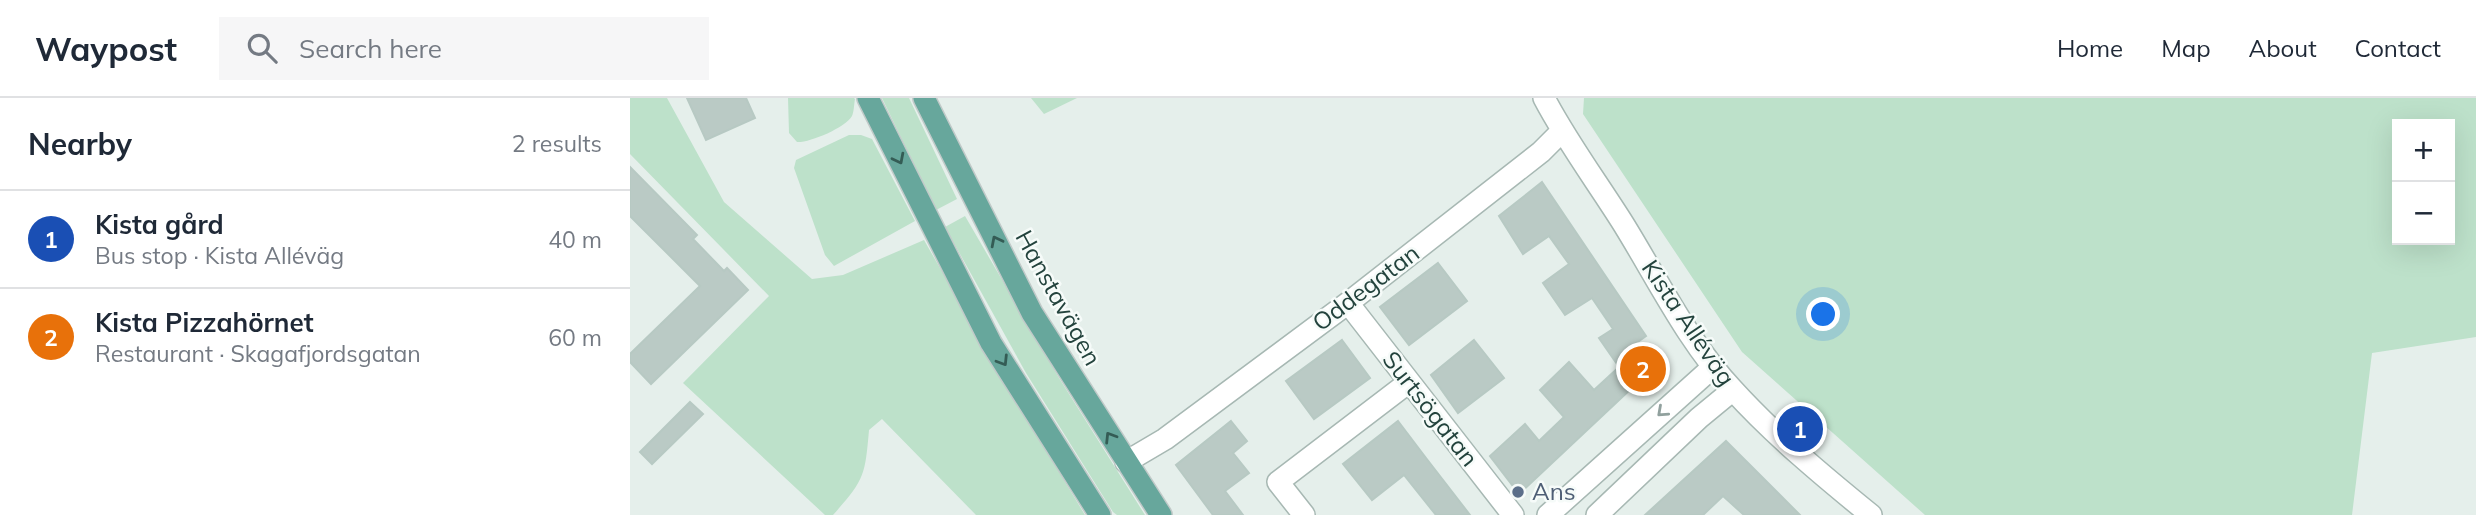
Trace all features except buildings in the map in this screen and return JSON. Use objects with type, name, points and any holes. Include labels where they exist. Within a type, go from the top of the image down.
[{"type":"main road","points":[[868,98],[992,343],[1100,515]]},
{"type":"main road","name":"Hanstavägen","points":[[923,98],[1032,313],[1161,515]]},
{"type":"street","name":"Kista Alléväg","points":[[1545,98],[1562,131],[1594,177],[1713,367],[1810,465],[1871,515]]},
{"type":"street","name":"Oddegatan","points":[[1126,463],[1165,439],[1348,303],[1541,152],[1562,131]]},
{"type":"street","name":"Surtsögatan","points":[[1348,303],[1513,515]]},
{"type":"street","points":[[1548,515],[1713,367]]},
{"type":"street","points":[[1304,515],[1278,482],[1409,382]]},
{"type":"street","points":[[1597,515],[1699,418],[1733,390]]},
{"type":"green space","points":[[630,98],[667,98],[724,202],[812,279],[843,275],[924,240],[1085,515],[976,515],[882,419],[869,430],[864,468],[857,485],[833,515],[825,515],[683,383],[769,296],[630,154]]},
{"type":"green space","points":[[788,98],[854,98],[854,110],[848,121],[835,130],[797,142],[789,133]]},
{"type":"green space","points":[[882,98],[909,98],[957,199],[936,210]]},
{"type":"green space","points":[[1031,98],[1077,98],[1044,114]]},
{"type":"green space","points":[[1584,98],[2476,98],[2476,337],[2372,353],[2352,515],[1925,515],[1742,352],[1583,114]]},
{"type":"green space","points":[[849,135],[872,139],[915,221],[834,266],[825,255],[794,168],[796,160]]},
{"type":"green space","points":[[965,216],[1059,378],[1145,515],[1117,515],[1113,512],[1026,373],[945,227]]},
{"type":"place","name":"Kista Pizzahörnet","points":[[1643,369]]},
{"type":"place","name":"Kista gård","points":[[1800,429]]},
{"type":"place","name":"Ans","points":[[1518,492]]}]
